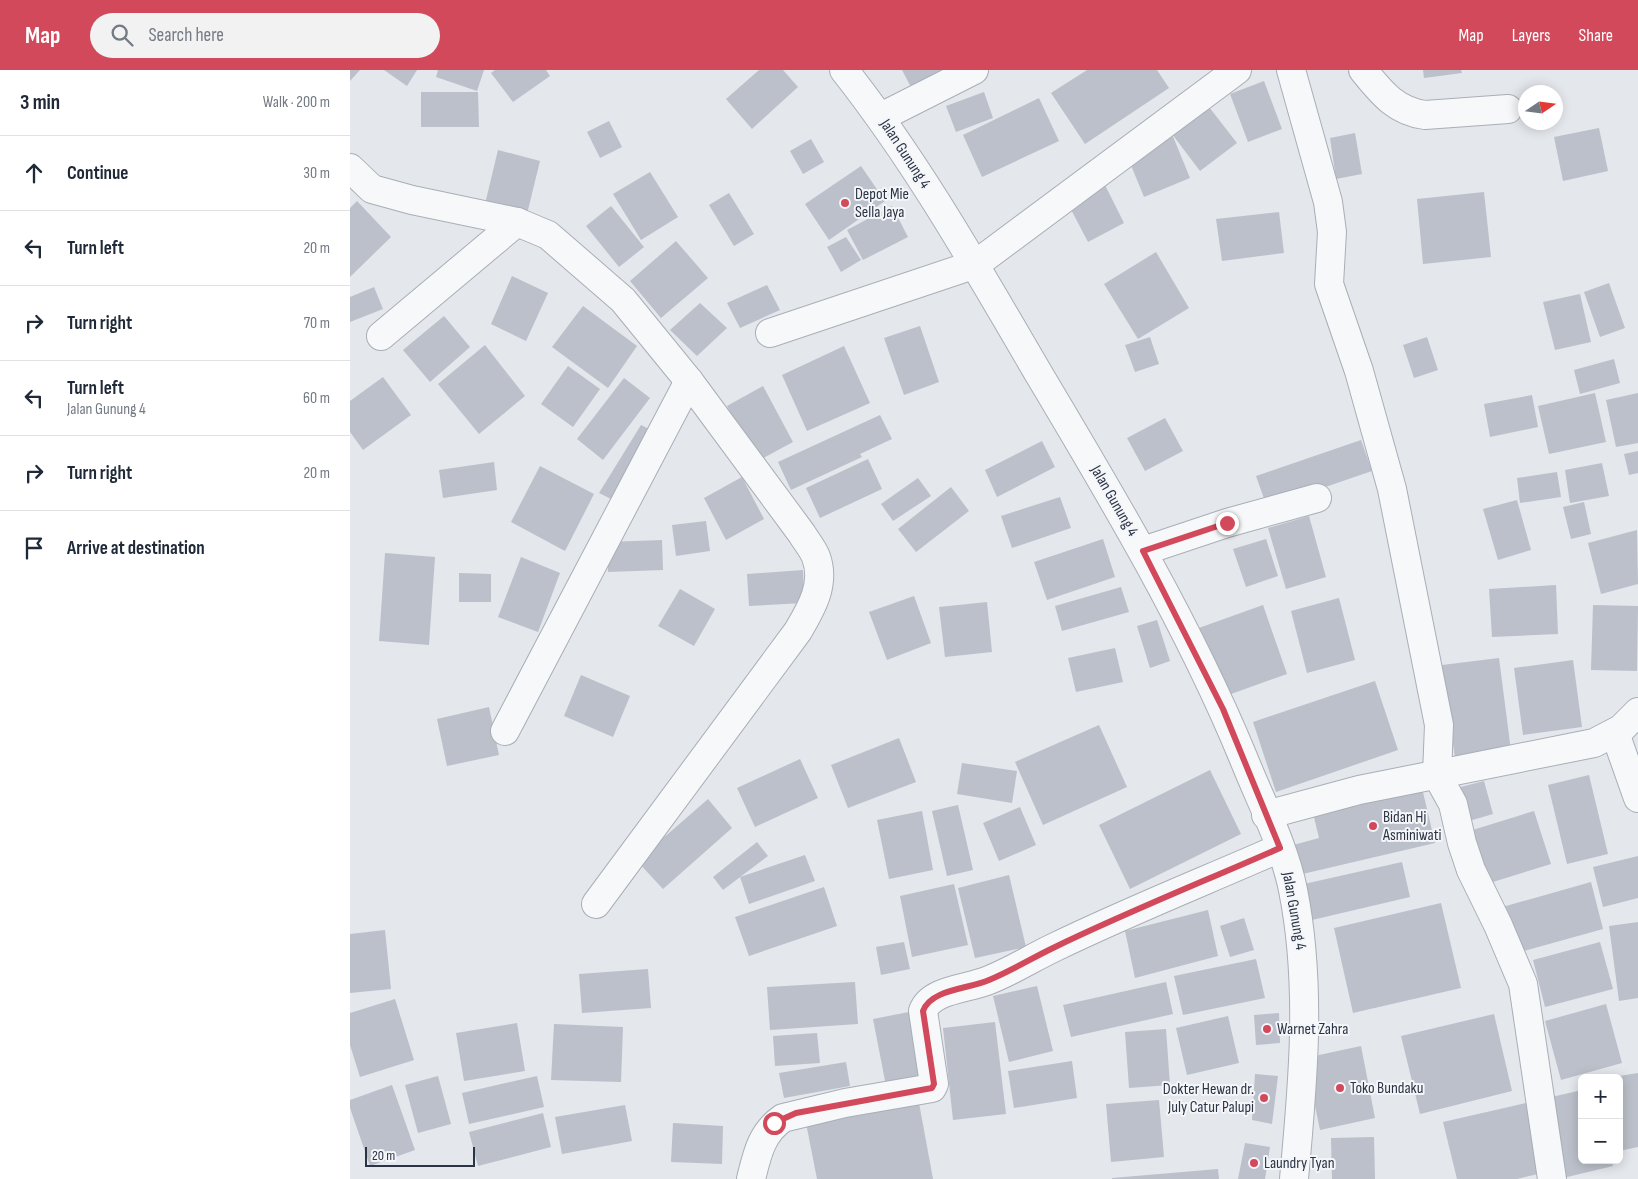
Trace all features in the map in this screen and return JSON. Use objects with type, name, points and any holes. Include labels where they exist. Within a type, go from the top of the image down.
[{"type":"street","name":"Jalan Gunung 4","points":[[844,70],[881,117],[976,264],[1143,551],[1223,709],[1280,848],[1293,888],[1305,983],[1299,1120],[1294,1179]]},
{"type":"street","points":[[881,117],[974,70]]},
{"type":"street","points":[[770,333],[976,264],[1238,70]]},
{"type":"street","points":[[1291,70],[1328,202],[1332,232],[1329,284],[1359,370],[1392,489],[1439,725],[1437,775],[1453,804],[1462,843],[1471,870],[1523,984],[1552,1179]]},
{"type":"street","points":[[1363,70],[1394,105],[1412,114],[1425,115],[1508,109]]},
{"type":"street","points":[[354,178],[372,190],[517,222],[548,235],[623,300],[689,381],[802,534],[816,558],[819,586],[812,609],[798,631],[596,904]]},
{"type":"street","points":[[381,336],[517,222]]},
{"type":"street","points":[[505,731],[689,381]]},
{"type":"street","points":[[1143,551],[1227,523],[1318,498]]},
{"type":"street","points":[[1266,815],[1359,790],[1594,743],[1615,733],[1638,712]]},
{"type":"street","points":[[1615,733],[1638,798]]},
{"type":"street","points":[[751,1179],[761,1141],[774,1123],[782,1118],[845,1103],[932,1088],[934,1084],[923,1011],[926,1002],[933,997],[979,984],[1016,969],[1052,948],[1280,848]]},
{"type":"building","points":[[350,70],[360,70],[350,81]]},
{"type":"building","points":[[384,70],[417,70],[407,86]]},
{"type":"building","points":[[438,70],[484,70],[477,91],[436,77]]},
{"type":"building","points":[[495,70],[546,70],[550,76],[513,102],[491,73]]},
{"type":"building","points":[[759,70],[783,70],[798,87],[752,129],[726,99]]},
{"type":"building","points":[[902,70],[951,70],[913,91]]},
{"type":"building","points":[[1087,70],[1157,70],[1169,88],[1085,144],[1051,93]]},
{"type":"building","points":[[1423,70],[1461,70],[1462,73],[1424,78]]},
{"type":"building","points":[[1264,81],[1282,129],[1248,142],[1230,94]]},
{"type":"building","points":[[421,92],[478,92],[479,127],[421,127]]},
{"type":"building","points":[[984,92],[993,118],[956,132],[946,106]]},
{"type":"building","points":[[1039,98],[1059,141],[982,177],[963,135]]},
{"type":"building","points":[[1209,107],[1237,143],[1200,171],[1172,134],[1190,178],[1144,197],[1126,153]]},
{"type":"building","points":[[609,121],[622,147],[600,158],[587,132]]},
{"type":"building","points":[[1599,128],[1608,171],[1563,181],[1554,137]]},
{"type":"building","points":[[1355,133],[1362,174],[1336,179],[1330,138]]},
{"type":"building","points":[[811,139],[824,162],[803,174],[790,151]]},
{"type":"building","points":[[498,150],[540,161],[527,214],[485,204]]},
{"type":"building","name":"Depot Mie Sella Jaya","points":[[861,166],[885,201],[829,240],[805,204]]},
{"type":"building","points":[[650,172],[678,217],[641,240],[613,194]]},
{"type":"building","points":[[1102,179],[1124,223],[1088,242],[1065,198]]},
{"type":"building","points":[[1484,192],[1491,257],[1423,264],[1417,199]]},
{"type":"building","points":[[729,193],[754,234],[734,246],[709,205]]},
{"type":"building","points":[[357,201],[391,237],[350,277],[350,208]]},
{"type":"building","points":[[611,206],[644,247],[619,267],[586,226]]},
{"type":"building","points":[[892,206],[908,237],[863,260],[847,230]]},
{"type":"building","points":[[1279,212],[1284,253],[1222,261],[1216,219]]},
{"type":"building","points":[[846,237],[861,260],[841,272],[827,247]]},
{"type":"building","points":[[676,241],[708,278],[661,318],[630,281]]},
{"type":"building","points":[[1156,252],[1189,308],[1138,339],[1104,284]]},
{"type":"building","points":[[512,276],[548,293],[526,341],[491,324]]},
{"type":"building","points":[[1609,283],[1625,328],[1600,337],[1584,292]]},
{"type":"building","points":[[767,285],[780,310],[740,328],[727,303]]},
{"type":"building","points":[[374,287],[383,309],[350,322],[350,297]]},
{"type":"building","points":[[1580,294],[1591,342],[1555,350],[1543,302]]},
{"type":"building","points":[[700,303],[727,328],[697,356],[670,330]]},
{"type":"building","points":[[583,306],[637,346],[608,388],[552,347]]},
{"type":"building","points":[[444,316],[470,347],[430,382],[403,350]]},
{"type":"building","points":[[920,326],[939,382],[904,395],[884,338]]},
{"type":"building","points":[[1150,337],[1159,364],[1135,372],[1125,345]]},
{"type":"building","points":[[1427,337],[1438,370],[1414,378],[1403,345]]},
{"type":"building","points":[[485,345],[525,396],[479,434],[438,384]]},
{"type":"building","points":[[844,346],[870,403],[807,431],[782,375]]},
{"type":"building","points":[[1614,359],[1620,383],[1580,394],[1574,370]]},
{"type":"building","points":[[568,366],[600,389],[573,427],[541,404]]},
{"type":"building","points":[[383,377],[411,415],[363,450],[350,432],[350,401]]},
{"type":"building","points":[[624,378],[650,398],[603,460],[577,439]]},
{"type":"building","points":[[763,386],[793,442],[756,462],[727,406]]},
{"type":"building","points":[[1595,393],[1606,442],[1549,454],[1538,406]]},
{"type":"building","points":[[1638,393],[1638,443],[1616,447],[1606,400]]},
{"type":"building","points":[[1532,395],[1538,427],[1490,437],[1484,404]]},
{"type":"building","points":[[880,415],[892,439],[860,454],[862,457],[791,490],[778,462]]},
{"type":"building","points":[[1165,418],[1183,451],[1145,471],[1127,438]]},
{"type":"building","points":[[641,425],[655,432],[613,500],[599,493]]},
{"type":"building","points":[[1361,440],[1372,471],[1267,507],[1256,476]]},
{"type":"building","points":[[1042,441],[1055,467],[997,497],[985,470]]},
{"type":"building","points":[[1638,451],[1638,473],[1629,475],[1624,454]]},
{"type":"building","points":[[868,459],[882,489],[820,518],[806,488]]},
{"type":"building","points":[[494,462],[497,490],[443,498],[439,470]]},
{"type":"building","points":[[1602,463],[1609,496],[1570,503],[1565,470]]},
{"type":"building","points":[[540,466],[594,494],[565,551],[511,522]]},
{"type":"building","points":[[1557,472],[1561,497],[1520,503],[1517,478]]},
{"type":"building","points":[[742,477],[764,519],[726,540],[704,498]]},
{"type":"building","points":[[918,478],[931,496],[893,521],[881,504]]},
{"type":"building","points":[[951,487],[969,511],[916,552],[898,529]]},
{"type":"building","points":[[1060,497],[1071,528],[1012,548],[1001,516]]},
{"type":"building","points":[[1517,500],[1531,550],[1498,560],[1483,509]]},
{"type":"building","points":[[1584,502],[1591,534],[1571,539],[1563,507]]},
{"type":"building","points":[[1309,516],[1326,577],[1286,589],[1268,528]]},
{"type":"building","points":[[706,521],[710,551],[676,556],[672,525]]},
{"type":"building","points":[[1637,530],[1638,584],[1601,594],[1588,543]]},
{"type":"building","points":[[1103,539],[1115,577],[1047,600],[1034,562]]},
{"type":"building","points":[[1266,539],[1278,576],[1246,587],[1233,549]]},
{"type":"building","points":[[662,540],[663,570],[608,572],[607,542]]},
{"type":"building","points":[[385,553],[435,557],[429,645],[379,641]]},
{"type":"building","points":[[521,557],[560,573],[538,632],[498,617]]},
{"type":"building","points":[[803,570],[804,603],[749,606],[747,574]]},
{"type":"building","points":[[459,573],[491,574],[491,602],[459,602]]},
{"type":"building","points":[[1556,585],[1558,634],[1492,637],[1489,589]]},
{"type":"building","points":[[1121,587],[1129,612],[1062,631],[1055,606]]},
{"type":"building","points":[[680,589],[715,609],[694,646],[658,626]]},
{"type":"building","points":[[914,596],[931,643],[887,660],[869,612]]},
{"type":"building","points":[[1339,598],[1355,660],[1307,673],[1291,611]]},
{"type":"building","points":[[987,602],[992,652],[945,657],[939,607]]},
{"type":"building","points":[[1263,605],[1287,674],[1220,698],[1196,629]]},
{"type":"building","points":[[1593,605],[1638,606],[1637,671],[1591,670]]},
{"type":"building","points":[[1157,620],[1170,661],[1150,668],[1137,626]]},
{"type":"building","points":[[1115,648],[1123,682],[1076,692],[1068,658]]},
{"type":"building","points":[[1499,658],[1511,751],[1455,758],[1442,665]]},
{"type":"building","points":[[1573,660],[1582,727],[1523,735],[1514,668]]},
{"type":"building","points":[[581,675],[630,696],[613,737],[564,716]]},
{"type":"building","points":[[1375,681],[1398,750],[1276,792],[1253,722]]},
{"type":"building","points":[[489,707],[499,755],[447,766],[437,719]]},
{"type":"building","points":[[1099,725],[1127,787],[1043,825],[1015,762]]},
{"type":"building","points":[[899,738],[916,782],[848,808],[831,765]]},
{"type":"building","points":[[800,759],[818,798],[755,827],[737,788]]},
{"type":"building","points":[[962,763],[1017,771],[1012,803],[957,794]]},
{"type":"building","points":[[1210,770],[1241,834],[1130,889],[1099,825]]},
{"type":"building","points":[[1589,775],[1608,854],[1567,864],[1548,785]]},
{"type":"building","points":[[1484,781],[1493,814],[1462,823],[1453,789]]},
{"type":"building","name":"Bidan Hj Asminiwati","points":[[1422,788],[1435,843],[1294,876],[1286,847],[1319,838],[1313,813]]},
{"type":"building","points":[[708,799],[732,828],[663,889],[637,861]]},
{"type":"building","points":[[958,805],[973,870],[947,876],[932,811]]},
{"type":"building","points":[[1020,807],[1036,845],[999,861],[983,823]]},
{"type":"building","points":[[922,811],[933,870],[889,879],[877,820]]},
{"type":"building","points":[[1534,811],[1551,864],[1480,886],[1463,833]]},
{"type":"building","points":[[757,842],[768,856],[723,890],[713,877]]},
{"type":"building","points":[[805,855],[815,881],[749,904],[740,877]]},
{"type":"building","points":[[1638,856],[1638,898],[1603,907],[1593,867]]},
{"type":"building","points":[[1402,862],[1410,897],[1312,920],[1304,884]]},
{"type":"building","points":[[1009,875],[1026,947],[975,958],[958,888]]},
{"type":"building","points":[[1591,882],[1603,929],[1513,954],[1499,908]]},
{"type":"building","points":[[954,884],[968,945],[912,957],[900,896]]},
{"type":"building","points":[[824,887],[837,926],[749,956],[735,917]]},
{"type":"building","points":[[1441,903],[1461,988],[1353,1013],[1334,928]]},
{"type":"building","points":[[1208,910],[1218,956],[1135,978],[1125,931]]},
{"type":"building","points":[[1244,918],[1254,950],[1230,957],[1220,926]]},
{"type":"building","points":[[1638,922],[1638,998],[1619,1001],[1609,926]]},
{"type":"building","points":[[385,930],[391,989],[350,993],[350,934]]},
{"type":"building","points":[[904,942],[910,969],[881,975],[876,947]]},
{"type":"building","points":[[1600,942],[1613,989],[1545,1007],[1533,960]]},
{"type":"building","points":[[1256,959],[1265,998],[1183,1015],[1174,976]]},
{"type":"building","points":[[648,969],[651,1008],[582,1013],[579,974]]},
{"type":"building","points":[[855,982],[858,1024],[770,1030],[767,987]]},
{"type":"building","points":[[1166,982],[1173,1014],[1071,1037],[1063,1005]]},
{"type":"building","points":[[1037,986],[1053,1051],[1009,1062],[993,996]]},
{"type":"building","points":[[395,999],[414,1060],[360,1077],[350,1045],[350,1013]]},
{"type":"building","points":[[1606,1004],[1622,1063],[1561,1080],[1545,1021]]},
{"type":"building","points":[[914,1011],[928,1083],[887,1091],[873,1019]]},
{"type":"building","name":"Warnet Zahra","points":[[1279,1013],[1280,1043],[1256,1045],[1254,1015]]},
{"type":"building","points":[[1494,1014],[1512,1091],[1420,1114],[1401,1036]]},
{"type":"building","points":[[1228,1016],[1239,1063],[1187,1075],[1176,1028]]},
{"type":"building","points":[[995,1022],[1006,1114],[953,1120],[943,1028]]},
{"type":"building","points":[[517,1023],[525,1071],[464,1081],[456,1033]]},
{"type":"building","points":[[554,1024],[623,1027],[621,1082],[551,1080]]},
{"type":"building","points":[[1166,1029],[1170,1085],[1129,1088],[1125,1032]]},
{"type":"building","points":[[817,1033],[820,1063],[775,1066],[773,1036]]},
{"type":"building","name":"Toko Bundaku","points":[[1361,1046],[1375,1118],[1320,1130],[1305,1058]]},
{"type":"building","points":[[1072,1061],[1077,1098],[1014,1108],[1008,1071]]},
{"type":"building","points":[[846,1062],[850,1086],[784,1098],[779,1073]]},
{"type":"building","points":[[1638,1073],[1638,1147],[1623,1150],[1623,1119],[1623,1075]]},
{"type":"building","name":"Dokter Hewan dr. July Catur Palupi","points":[[1255,1074],[1278,1076],[1272,1124],[1252,1120]]},
{"type":"building","points":[[438,1076],[451,1124],[418,1133],[405,1085]]},
{"type":"building","points":[[537,1076],[544,1107],[469,1124],[462,1093]]},
{"type":"building","points":[[392,1085],[415,1150],[370,1166],[350,1108],[350,1100]]},
{"type":"building","points":[[1578,1091],[1578,1164],[1612,1164],[1613,1166],[1563,1178],[1543,1099]]},
{"type":"building","points":[[1159,1100],[1164,1157],[1111,1162],[1106,1104]]},
{"type":"building","points":[[919,1103],[933,1179],[817,1179],[806,1123]]},
{"type":"building","points":[[1526,1103],[1542,1173],[1517,1179],[1457,1179],[1443,1122]]},
{"type":"building","points":[[625,1105],[632,1141],[562,1154],[555,1117]]},
{"type":"building","points":[[543,1113],[551,1147],[478,1166],[469,1132]]},
{"type":"building","points":[[673,1123],[723,1126],[722,1164],[671,1162]]},
{"type":"building","points":[[1374,1137],[1375,1179],[1332,1179],[1331,1138]]},
{"type":"building","name":"Laundry Tyan","points":[[1245,1143],[1270,1147],[1265,1179],[1238,1179]]},
{"type":"building","points":[[1218,1169],[1219,1179],[1112,1179],[1112,1178]]},
{"type":"place","name":"Depot Mie Sella Jaya","points":[[845,203]]},
{"type":"place","name":"Bidan Hj Asminiwati","points":[[1373,826]]},
{"type":"place","name":"Warnet Zahra","points":[[1267,1029]]},
{"type":"place","name":"Toko Bundaku","points":[[1340,1088]]},
{"type":"place","name":"Dokter Hewan dr. July Catur Palupi","points":[[1264,1098]]},
{"type":"place","name":"Laundry Tyan","points":[[1254,1163]]},
{"type":"route","points":[[774,1123],[796,1113],[932,1088],[934,1084],[923,1011],[926,1002],[933,997],[979,984],[1016,969],[1052,948],[1280,848],[1223,709],[1143,551],[1227,523]]}]
